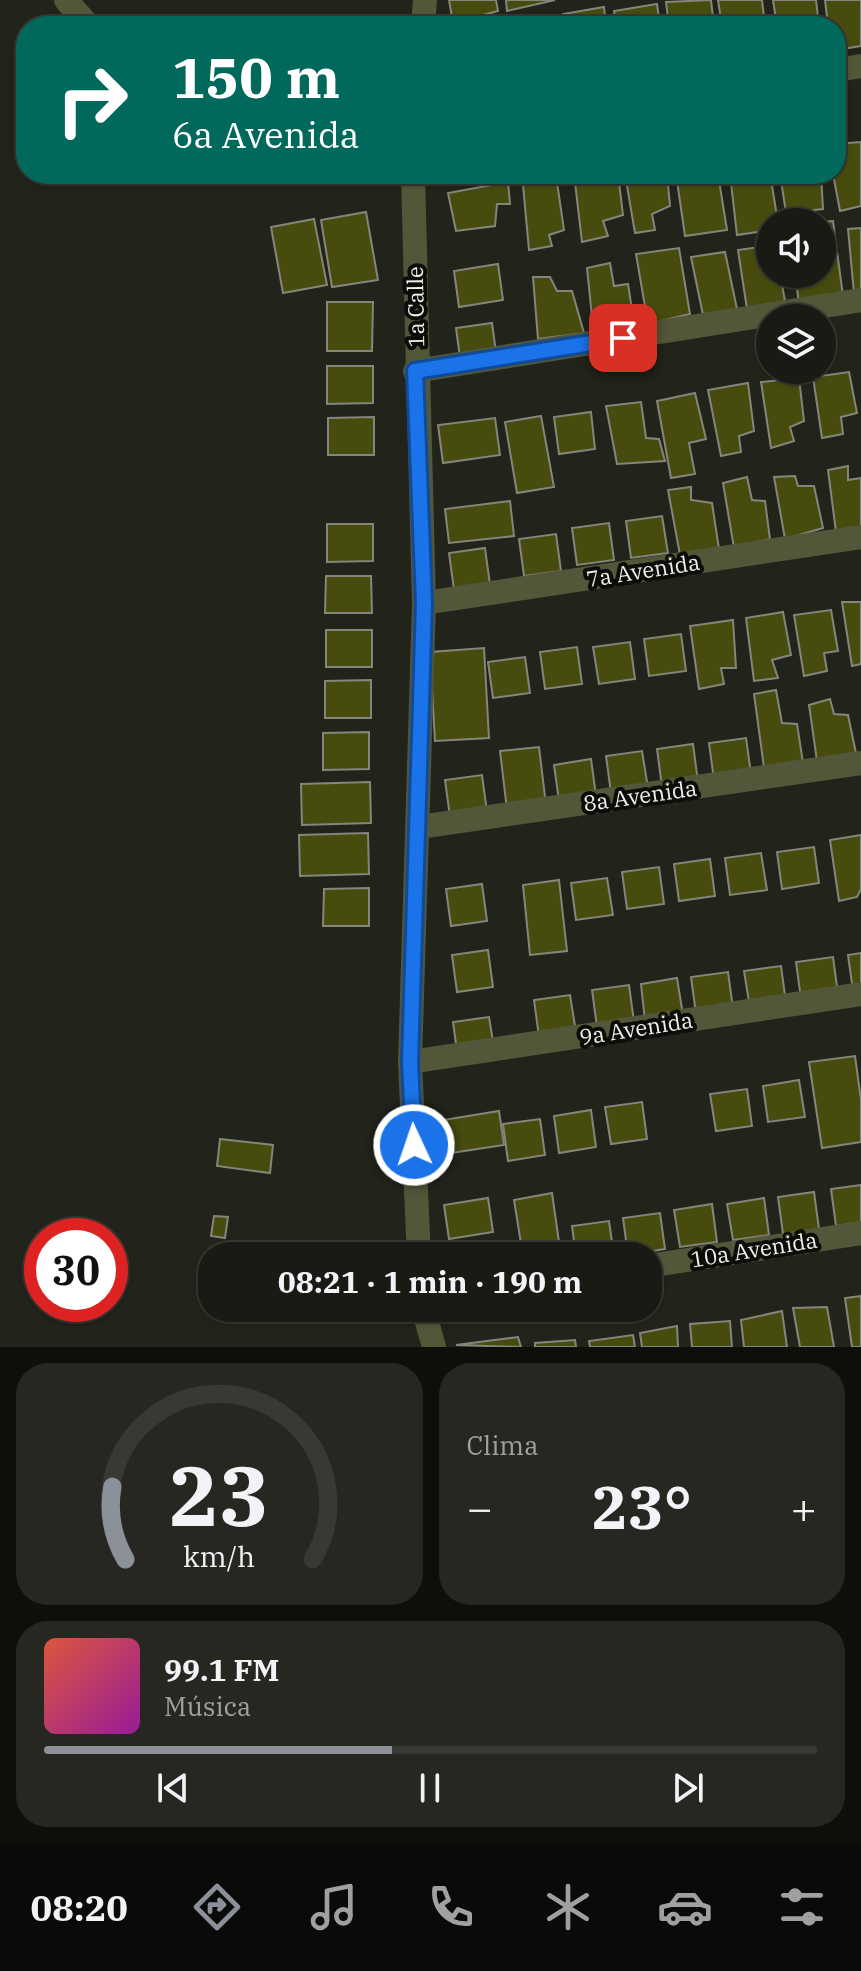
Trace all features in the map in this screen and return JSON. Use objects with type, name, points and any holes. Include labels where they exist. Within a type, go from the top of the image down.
[{"type":"street","points":[[66,0],[80,16]]},
{"type":"street","name":"1a Calle","points":[[413,184],[415,371],[424,603],[410,1062],[418,1242]]},
{"type":"street","points":[[415,371],[861,300]]},
{"type":"street","name":"7a Avenida","points":[[424,603],[861,537]]},
{"type":"street","name":"8a Avenida","points":[[419,827],[861,763]]},
{"type":"street","name":"9a Avenida","points":[[410,1062],[861,994]]},
{"type":"street","name":"10a Avenida","points":[[662,1264],[861,1233]]},
{"type":"street","points":[[427,1322],[434,1347]]},
{"type":"building","points":[[449,0],[496,0],[498,11],[479,16],[452,16]]},
{"type":"building","points":[[506,0],[555,0],[507,11]]},
{"type":"building","points":[[711,0],[713,16],[668,16],[666,2]]},
{"type":"building","points":[[718,0],[762,0],[764,16],[720,16]]},
{"type":"building","points":[[773,0],[816,0],[818,16],[775,16]]},
{"type":"building","points":[[825,0],[861,0],[861,46],[846,48],[846,16],[827,16]]},
{"type":"building","points":[[657,4],[659,16],[615,16],[614,11]]},
{"type":"building","points":[[604,7],[605,16],[563,16]]},
{"type":"building","points":[[861,142],[861,206],[840,211],[835,184],[846,184],[846,143]]},
{"type":"building","points":[[508,184],[510,204],[497,204],[495,226],[456,231],[448,193]]},
{"type":"building","points":[[557,184],[564,230],[549,235],[552,246],[529,250],[523,185]]},
{"type":"building","points":[[575,184],[619,184],[623,215],[603,221],[608,236],[582,242]]},
{"type":"building","points":[[627,184],[668,184],[670,206],[652,214],[655,230],[635,233]]},
{"type":"building","points":[[677,184],[720,184],[727,230],[685,236]]},
{"type":"building","points":[[731,184],[772,184],[776,208],[756,208],[756,232],[737,235]]},
{"type":"building","points":[[782,184],[822,184],[823,208],[785,208]]},
{"type":"building","points":[[366,212],[378,280],[332,287],[321,220]]},
{"type":"building","points":[[314,219],[327,285],[283,293],[271,227]]},
{"type":"building","points":[[861,228],[861,292],[854,293],[848,229]]},
{"type":"building","points":[[836,244],[843,296],[799,304],[797,288],[836,288]]},
{"type":"building","points":[[756,247],[756,288],[783,288],[785,301],[756,304],[756,307],[747,309],[738,250]]},
{"type":"building","points":[[679,248],[690,314],[648,324],[636,254]]},
{"type":"building","points":[[725,252],[737,309],[703,315],[691,257]]},
{"type":"building","points":[[610,263],[614,286],[628,284],[635,329],[594,336],[587,268]]},
{"type":"building","points":[[498,264],[503,300],[459,307],[454,271]]},
{"type":"building","points":[[533,277],[550,277],[557,291],[572,291],[584,333],[538,339]]},
{"type":"building","points":[[327,302],[373,302],[372,351],[327,351]]},
{"type":"building","points":[[492,323],[497,360],[461,365],[456,328]]},
{"type":"building","points":[[327,366],[373,366],[373,403],[327,404]]},
{"type":"building","points":[[849,372],[857,413],[841,417],[843,434],[822,438],[814,384],[836,384],[836,374]]},
{"type":"building","points":[[748,383],[754,431],[739,436],[741,452],[721,456],[708,390]]},
{"type":"building","points":[[761,384],[800,384],[804,421],[790,427],[794,441],[771,448]]},
{"type":"building","points":[[695,393],[706,439],[689,443],[695,474],[671,478],[657,401]]},
{"type":"building","points":[[641,402],[646,438],[659,439],[665,461],[617,464],[606,406]]},
{"type":"building","points":[[591,412],[595,449],[559,454],[554,417]]},
{"type":"building","points":[[541,416],[554,487],[517,493],[505,422]]},
{"type":"building","points":[[374,417],[374,455],[328,455],[328,418]]},
{"type":"building","points":[[495,418],[500,455],[443,463],[438,425]]},
{"type":"building","points":[[848,466],[848,480],[861,478],[861,527],[836,532],[828,470]]},
{"type":"building","points":[[795,476],[798,486],[814,486],[823,528],[785,539],[774,477]]},
{"type":"building","points":[[747,477],[752,500],[765,501],[770,539],[734,548],[723,483]]},
{"type":"building","points":[[691,487],[691,500],[712,503],[719,549],[680,555],[668,490]]},
{"type":"building","points":[[510,501],[514,536],[449,543],[445,509]]},
{"type":"building","points":[[662,516],[668,553],[631,558],[626,521]]},
{"type":"building","points":[[609,523],[614,560],[577,565],[572,528]]},
{"type":"building","points":[[327,524],[373,524],[373,561],[327,562]]},
{"type":"building","points":[[556,534],[561,571],[524,576],[519,539]]},
{"type":"building","points":[[485,548],[490,585],[454,590],[449,553]]},
{"type":"building","points":[[326,576],[371,576],[372,613],[325,613]]},
{"type":"building","points":[[842,602],[861,602],[861,664],[852,666]]},
{"type":"building","points":[[831,610],[838,651],[824,653],[827,671],[804,676],[794,615]]},
{"type":"building","points":[[783,612],[791,655],[772,660],[778,678],[754,681],[746,618]]},
{"type":"building","points":[[733,620],[736,668],[721,668],[724,684],[699,689],[690,626]]},
{"type":"building","points":[[326,630],[372,630],[372,667],[326,667]]},
{"type":"building","points":[[681,634],[686,671],[649,676],[644,639]]},
{"type":"building","points":[[630,642],[635,679],[599,684],[593,647]]},
{"type":"building","points":[[577,647],[582,684],[545,689],[540,652]]},
{"type":"building","points":[[484,648],[489,738],[435,741],[430,652]]},
{"type":"building","points":[[525,657],[530,693],[493,698],[488,662]]},
{"type":"building","points":[[371,680],[371,718],[325,718],[325,681]]},
{"type":"building","points":[[776,690],[782,723],[797,724],[804,769],[765,775],[754,694]]},
{"type":"building","points":[[830,699],[834,714],[848,715],[858,763],[818,768],[809,705]]},
{"type":"building","points":[[369,732],[369,769],[323,770],[323,733]]},
{"type":"building","points":[[746,738],[751,774],[714,780],[709,743]]},
{"type":"building","points":[[693,744],[698,782],[662,787],[657,749]]},
{"type":"building","points":[[539,747],[546,805],[507,810],[500,751]]},
{"type":"building","points":[[642,751],[648,788],[611,793],[606,756]]},
{"type":"building","points":[[591,759],[596,796],[559,801],[554,765]]},
{"type":"building","points":[[482,775],[487,812],[450,817],[445,780]]},
{"type":"building","points":[[370,782],[371,823],[302,825],[301,784]]},
{"type":"building","points":[[368,833],[369,874],[300,876],[299,835]]},
{"type":"building","points":[[861,835],[861,889],[857,897],[839,901],[830,840]]},
{"type":"building","points":[[814,847],[819,883],[782,889],[777,852]]},
{"type":"building","points":[[761,853],[767,890],[730,895],[725,858]]},
{"type":"building","points":[[710,859],[715,896],[679,901],[674,864]]},
{"type":"building","points":[[659,867],[664,904],[627,909],[622,872]]},
{"type":"building","points":[[607,878],[613,915],[576,920],[571,883]]},
{"type":"building","points":[[559,880],[567,951],[530,955],[523,885]]},
{"type":"building","points":[[482,884],[487,921],[451,926],[446,889]]},
{"type":"building","points":[[369,888],[369,926],[323,926],[324,889]]},
{"type":"building","points":[[488,950],[493,987],[457,992],[452,955]]},
{"type":"building","points":[[861,953],[861,990],[853,991],[848,955]]},
{"type":"building","points":[[833,957],[838,994],[801,999],[796,962]]},
{"type":"building","points":[[781,966],[786,1003],[750,1008],[744,971]]},
{"type":"building","points":[[728,972],[733,1008],[696,1014],[691,977]]},
{"type":"building","points":[[677,978],[683,1015],[645,1021],[641,984]]},
{"type":"building","points":[[629,985],[634,1022],[597,1027],[592,990]]},
{"type":"building","points":[[570,995],[576,1032],[539,1037],[534,1000]]},
{"type":"building","points":[[489,1017],[495,1054],[458,1059],[453,1022]]},
{"type":"building","points":[[855,1056],[861,1100],[861,1142],[822,1148],[809,1062]]},
{"type":"building","points":[[799,1080],[805,1117],[768,1122],[763,1086]]},
{"type":"building","points":[[747,1089],[752,1126],[716,1131],[710,1094]]},
{"type":"building","points":[[642,1102],[647,1139],[611,1144],[605,1107]]},
{"type":"building","points":[[591,1110],[596,1147],[559,1153],[554,1116]]},
{"type":"building","points":[[499,1111],[504,1145],[431,1156],[425,1123]]},
{"type":"building","points":[[540,1119],[545,1155],[508,1161],[503,1124]]},
{"type":"building","points":[[220,1139],[273,1145],[270,1173],[217,1166]]},
{"type":"building","points":[[861,1185],[861,1222],[836,1226],[831,1189]]},
{"type":"building","points":[[814,1192],[819,1229],[783,1234],[778,1197]]},
{"type":"building","points":[[552,1193],[559,1242],[521,1242],[514,1200]]},
{"type":"building","points":[[488,1198],[493,1232],[449,1239],[444,1205]]},
{"type":"building","points":[[764,1198],[769,1235],[733,1240],[727,1204]]},
{"type":"building","points":[[712,1204],[717,1242],[680,1247],[674,1210]]},
{"type":"building","points":[[660,1213],[665,1249],[662,1249],[662,1242],[626,1242],[623,1218]]},
{"type":"building","points":[[214,1216],[228,1217],[225,1238],[211,1236]]},
{"type":"building","points":[[609,1221],[612,1242],[574,1242],[572,1226]]},
{"type":"building","points":[[861,1296],[861,1347],[852,1347],[845,1298]]},
{"type":"building","points":[[827,1307],[834,1347],[800,1347],[793,1308]]},
{"type":"building","points":[[782,1311],[787,1347],[744,1347],[741,1320]]},
{"type":"building","points":[[730,1321],[732,1347],[692,1347],[690,1324]]},
{"type":"building","points":[[677,1326],[678,1347],[642,1347],[640,1333]]},
{"type":"building","points":[[633,1335],[635,1347],[590,1347],[589,1341]]},
{"type":"building","points":[[518,1337],[521,1347],[456,1345]]},
{"type":"building","points":[[575,1340],[576,1347],[535,1347],[535,1343]]},
{"type":"route","points":[[414,1145],[410,1062],[424,603],[415,371],[623,338]]}]
